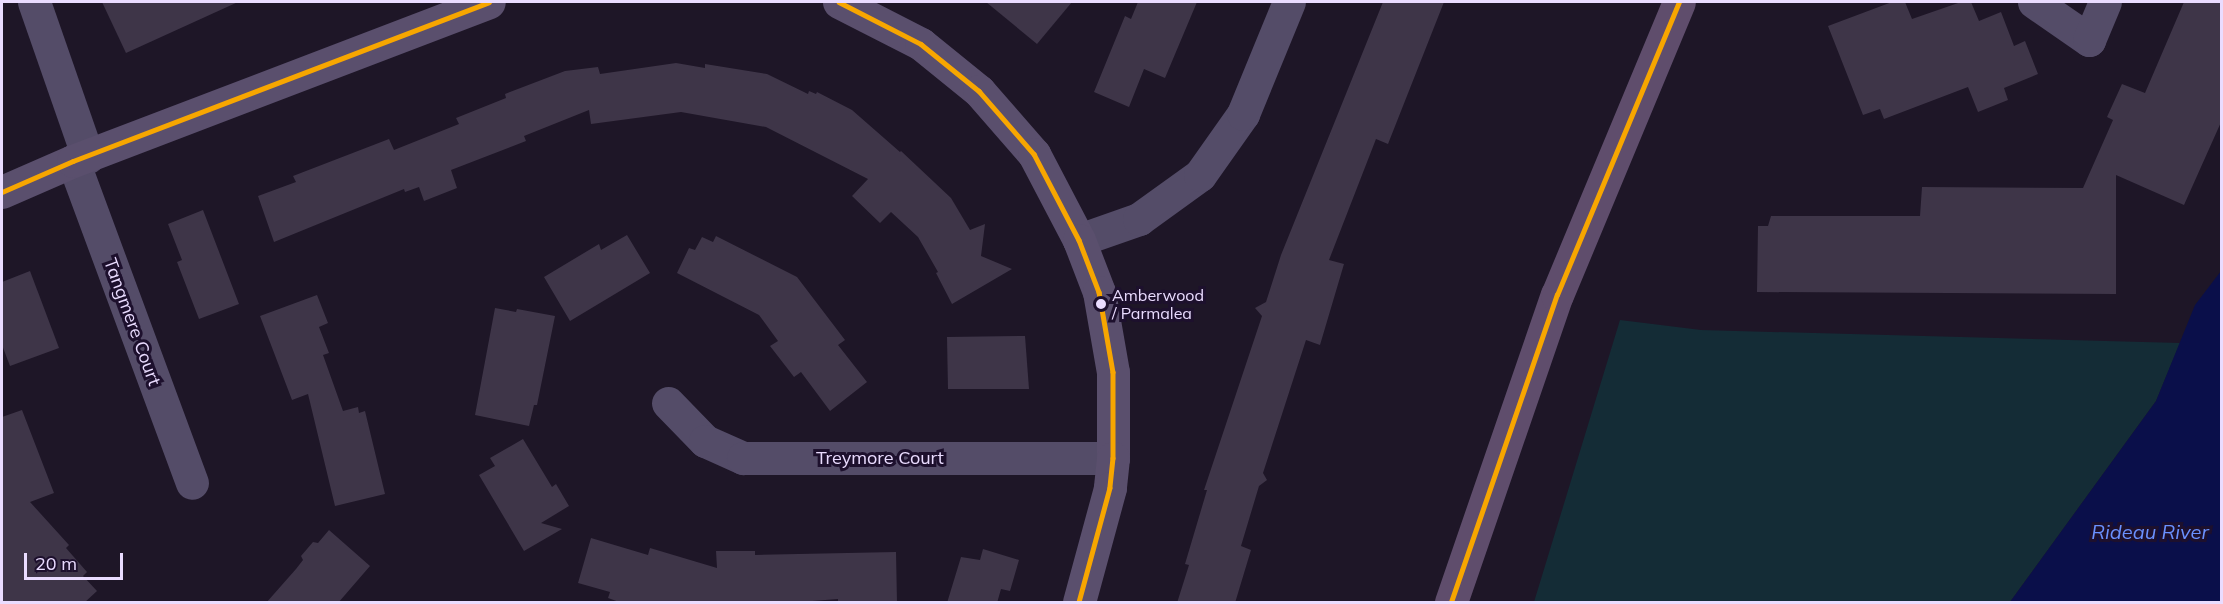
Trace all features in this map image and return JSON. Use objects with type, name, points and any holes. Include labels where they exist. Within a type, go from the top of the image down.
[{"type":"main road","points":[[1451,603],[1557,295],[1679,2]]},
{"type":"street","name":"Tangmere Court","points":[[34,2],[80,159],[192,483]]},
{"type":"street","points":[[2,192],[80,159],[489,2]]},
{"type":"street","points":[[1079,240],[1139,219],[1200,175],[1243,114],[1289,2]]},
{"type":"street","points":[[2034,2],[2090,40],[2104,2]]},
{"type":"street","points":[[848,3],[921,44],[979,91],[1034,154],[1079,240],[1099,292],[1113,372],[1113,458],[1110,488],[1079,603]]},
{"type":"street","name":"Treymore Court","points":[[668,403],[705,441],[742,458],[1113,458]]},
{"type":"shaded area","points":[[1620,320],[1701,330],[2180,343],[2156,401],[2010,602],[1534,602]]},
{"type":"water","name":"Rideau River","points":[[2221,271],[2221,602],[2010,602],[2156,401],[2195,305]]},
{"type":"building","points":[[102,2],[238,2],[126,53]]},
{"type":"building","points":[[986,2],[1072,2],[1037,44]]},
{"type":"building","points":[[1138,2],[1197,2],[1165,78],[1144,69],[1129,107],[1094,92],[1125,16],[1131,19]]},
{"type":"building","points":[[1383,2],[1444,2],[1388,144],[1376,139],[1329,260],[1344,264],[1320,345],[1306,340],[1263,473],[1267,480],[1259,486],[1241,546],[1251,550],[1235,603],[1177,603],[1189,565],[1185,564],[1207,490],[1204,490],[1262,316],[1255,308],[1266,302],[1281,255]]},
{"type":"building","points":[[1892,2],[1905,2],[1912,19],[1961,2],[1971,2],[1979,21],[2001,12],[2014,46],[2025,41],[2038,74],[2004,88],[2008,100],[1978,112],[1968,87],[1884,119],[1880,109],[1863,115],[1828,26]]},
{"type":"building","points":[[2184,2],[2222,2],[2222,120],[2184,205],[2116,175],[2116,294],[1757,292],[1758,226],[1768,226],[1771,216],[1920,216],[1922,187],[2083,188],[2113,120],[2107,117],[2122,84],[2145,93]]},
{"type":"building","points":[[676,63],[705,68],[705,64],[767,74],[808,94],[809,91],[816,94],[817,92],[852,110],[901,151],[951,198],[970,230],[985,224],[981,256],[1012,269],[952,304],[936,273],[938,272],[918,237],[891,212],[880,223],[852,196],[868,179],[766,127],[681,112],[591,124],[589,110],[524,136],[526,141],[451,170],[457,188],[424,201],[419,187],[405,192],[404,189],[274,242],[258,196],[296,182],[293,176],[389,139],[394,150],[459,124],[456,118],[506,98],[505,94],[565,71],[598,67],[600,74]]},
{"type":"building","points":[[203,210],[239,304],[199,319],[177,262],[182,260],[168,224]]},
{"type":"building","points":[[627,235],[650,273],[570,321],[544,277],[599,244],[601,250]]},
{"type":"building","points":[[716,236],[797,277],[845,340],[838,345],[867,382],[830,411],[801,372],[794,377],[770,346],[778,341],[759,315],[677,273],[689,248],[695,250],[702,237],[713,242]]},
{"type":"building","points":[[30,271],[59,348],[10,366],[2,345],[2,282]]},
{"type":"building","points":[[317,295],[328,323],[319,327],[329,353],[323,355],[343,411],[358,407],[359,413],[365,411],[385,494],[335,506],[308,394],[292,400],[260,316]]},
{"type":"building","points":[[495,308],[516,312],[517,309],[555,316],[537,405],[534,405],[529,426],[475,415]]},
{"type":"building","points":[[1025,336],[1029,389],[948,389],[947,337]]},
{"type":"building","points":[[22,410],[54,493],[30,502],[69,545],[66,548],[87,572],[83,576],[97,591],[84,603],[2,603],[2,417]]},
{"type":"building","points":[[523,439],[552,487],[556,484],[569,506],[541,523],[562,529],[524,551],[479,475],[495,466],[490,458]]},
{"type":"building","points":[[329,530],[370,566],[338,603],[266,603],[303,560],[301,556],[313,542],[318,543]]},
{"type":"building","points":[[591,538],[648,555],[650,548],[717,568],[716,551],[755,551],[755,555],[896,552],[897,603],[838,603],[838,599],[787,603],[622,603],[608,598],[610,592],[578,583]]},
{"type":"building","points":[[983,549],[1019,560],[1010,591],[1001,589],[997,603],[947,603],[961,557],[980,560]]},
{"type":"transit line","points":[[2,192],[73,161],[489,2]]},
{"type":"transit line","points":[[839,2],[921,44],[979,91],[1034,154],[1079,240],[1099,292],[1113,372],[1113,458],[1110,488],[1079,602]]},
{"type":"transit line","points":[[1451,602],[1557,295],[1679,2]]},
{"type":"place","name":"Amberwood / Parmalea","points":[[1101,304]]}]
